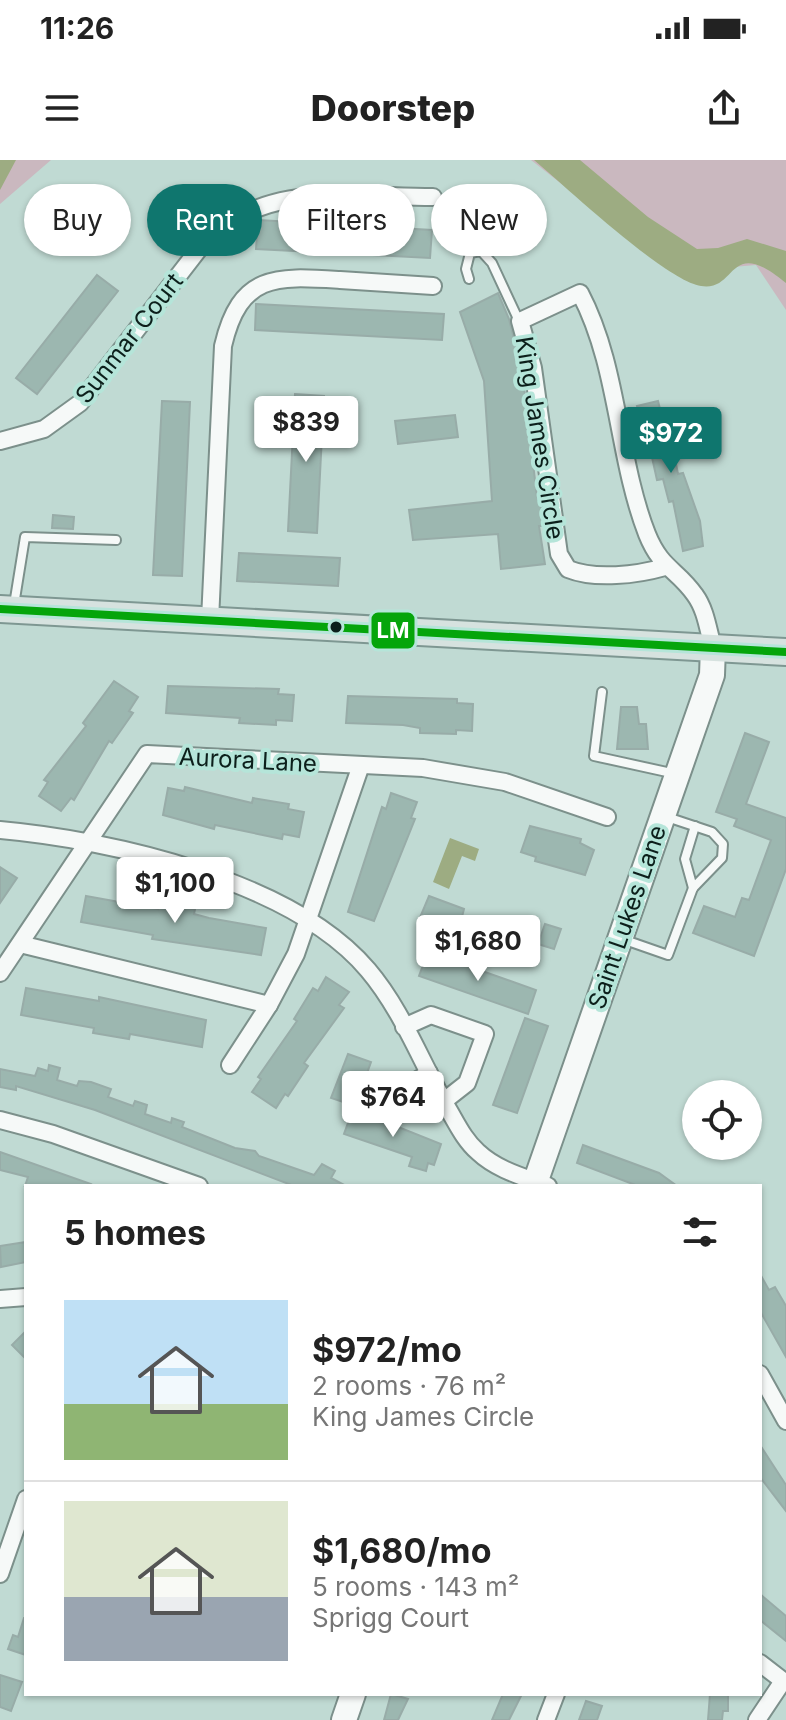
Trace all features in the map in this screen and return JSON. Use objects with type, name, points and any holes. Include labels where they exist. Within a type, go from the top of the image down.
[{"type":"main road","points":[[7,609],[786,652]]},
{"type":"street","name":"Sunmar Court","points":[[0,441],[44,429],[80,403],[202,245],[242,214],[273,201],[296,197],[431,197]]},
{"type":"street","points":[[210,620],[223,346],[233,314],[242,299],[262,283],[288,277],[433,286]]},
{"type":"street","name":"King James Circle","points":[[665,567],[644,573],[584,574],[568,569],[562,562],[533,368],[520,321],[580,293],[597,330],[646,530],[665,567],[684,582],[701,603],[713,647]]},
{"type":"street","name":"Saint Lukes Lane","points":[[539,1184],[712,675],[713,647]]},
{"type":"street","name":"Aurora Lane","points":[[0,973],[147,754],[467,774],[505,782],[607,817]]},
{"type":"street","points":[[230,1065],[269,1005],[310,920],[361,765]]},
{"type":"street","points":[[0,830],[87,843],[211,877],[264,897],[310,920],[368,970],[476,1151],[503,1169],[537,1184]]},
{"type":"street","points":[[20,944],[269,1005]]},
{"type":"street","points":[[404,1027],[431,1015],[485,1034],[467,1083],[444,1101]]},
{"type":"street","points":[[393,1095],[429,1073]]},
{"type":"street","points":[[0,1120],[53,1134],[193,1184]]},
{"type":"street","points":[[0,1299],[24,1297]]},
{"type":"street","points":[[762,1378],[786,1421]]},
{"type":"street","points":[[0,1574],[24,1505]]},
{"type":"street","points":[[757,1720],[785,1682],[762,1665]]},
{"type":"street","points":[[344,1720],[352,1696]]},
{"type":"street","points":[[546,1720],[555,1696]]},
{"type":"lane","points":[[469,279],[467,259],[470,253],[481,251],[492,263],[520,321]]},
{"type":"lane","points":[[7,609],[25,537],[116,540]]},
{"type":"lane","points":[[602,692],[594,756],[677,774]]},
{"type":"lane","points":[[620,939],[668,955],[693,888],[718,864],[725,850],[712,832],[663,815]]},
{"type":"lane","points":[[693,888],[685,859],[695,826]]},
{"type":"shaded area","points":[[0,160],[51,160],[0,204]]},
{"type":"shaded area","points":[[0,160],[16,160],[0,190]]},
{"type":"shaded area","points":[[531,160],[786,160],[786,310],[756,265],[674,272]]},
{"type":"shaded area","points":[[534,160],[580,160],[648,217],[697,249],[718,248],[747,239],[786,251],[786,283],[767,269],[753,264],[735,268],[713,286],[701,286],[685,280],[641,251]]},
{"type":"shaded area","points":[[450,838],[479,849],[475,861],[462,856],[449,889],[433,882]]},
{"type":"building","points":[[262,220],[278,221],[278,250],[262,249]]},
{"type":"building","points":[[415,229],[431,230],[430,258],[391,256],[415,256]]},
{"type":"building","points":[[97,275],[118,291],[37,394],[16,378]]},
{"type":"building","points":[[498,293],[509,319],[522,370],[537,497],[540,497],[544,526],[539,526],[545,564],[501,569],[498,534],[413,540],[409,510],[492,501],[484,381],[460,312]]},
{"type":"building","points":[[256,304],[444,314],[442,340],[255,330]]},
{"type":"building","points":[[295,394],[324,396],[317,533],[288,531]]},
{"type":"building","points":[[162,401],[190,402],[182,576],[153,575]]},
{"type":"building","points":[[658,401],[664,425],[668,424],[678,474],[683,473],[700,521],[703,546],[683,551],[673,501],[669,502],[663,479],[657,480],[646,430],[637,406]]},
{"type":"building","points":[[455,415],[458,437],[398,444],[395,421]]},
{"type":"building","points":[[53,515],[74,517],[73,529],[52,528]]},
{"type":"building","points":[[239,553],[340,558],[338,586],[237,581]]},
{"type":"building","points":[[114,681],[138,697],[129,711],[133,713],[112,743],[109,741],[74,800],[71,798],[61,811],[39,796],[48,782],[44,780],[86,726],[83,723]]},
{"type":"building","points":[[168,686],[279,689],[278,694],[294,695],[292,721],[276,720],[276,725],[239,723],[240,718],[166,713]]},
{"type":"building","points":[[348,696],[457,699],[457,703],[473,704],[472,731],[420,733],[420,728],[403,725],[346,723]]},
{"type":"building","points":[[621,707],[637,707],[639,724],[646,724],[648,749],[617,749]]},
{"type":"building","points":[[745,733],[769,742],[746,804],[786,818],[786,869],[754,956],[693,933],[704,906],[735,917],[742,898],[749,900],[771,840],[734,826],[737,819],[716,812]]},
{"type":"building","points":[[185,787],[252,803],[253,798],[289,804],[288,809],[304,812],[299,837],[283,834],[282,839],[215,825],[214,829],[163,815],[168,788],[184,791]]},
{"type":"building","points":[[391,793],[417,802],[411,818],[415,819],[374,921],[348,912],[382,807],[386,809]]},
{"type":"building","points":[[530,826],[581,839],[580,843],[594,850],[585,875],[535,861],[536,857],[521,852]]},
{"type":"building","points":[[0,867],[17,878],[0,903]]},
{"type":"building","points":[[86,896],[158,909],[159,903],[195,909],[194,914],[266,928],[261,955],[152,939],[153,935],[81,922]]},
{"type":"building","points":[[429,896],[464,909],[458,933],[419,920]]},
{"type":"building","points":[[545,924],[561,929],[554,949],[538,944]]},
{"type":"building","points":[[428,952],[536,990],[528,1014],[419,976]]},
{"type":"building","points":[[326,977],[349,992],[339,1005],[344,1008],[304,1063],[308,1066],[288,1096],[285,1094],[276,1108],[252,1092],[261,1079],[258,1077],[297,1021],[294,1019],[313,988],[318,991]]},
{"type":"building","points":[[26,988],[99,1001],[99,997],[206,1020],[202,1047],[130,1034],[129,1039],[93,1033],[94,1028],[21,1015]]},
{"type":"building","points":[[525,1018],[548,1026],[517,1113],[493,1105]]},
{"type":"building","points":[[348,1054],[371,1062],[355,1106],[331,1098]]},
{"type":"building","points":[[49,1065],[60,1068],[57,1080],[77,1086],[79,1081],[91,1082],[111,1089],[108,1097],[133,1106],[135,1101],[147,1105],[145,1114],[171,1123],[172,1118],[184,1122],[182,1127],[314,1175],[322,1164],[335,1171],[331,1178],[342,1184],[289,1184],[95,1110],[16,1086],[16,1090],[0,1087],[0,1069],[35,1076],[38,1068],[48,1071]]},
{"type":"building","points":[[353,1109],[441,1144],[434,1165],[428,1163],[426,1171],[409,1166],[412,1157],[344,1134]]},
{"type":"building","points":[[583,1145],[659,1173],[674,1184],[633,1184],[577,1163]]},
{"type":"building","points":[[0,1152],[91,1184],[26,1184],[28,1177],[0,1170]]},
{"type":"building","points":[[24,1242],[24,1262],[1,1267],[0,1246]]},
{"type":"building","points":[[762,1278],[769,1290],[775,1287],[786,1306],[786,1357],[762,1315]]},
{"type":"building","points":[[24,1333],[24,1357],[12,1345]]},
{"type":"building","points":[[762,1448],[786,1485],[786,1511],[762,1480]]},
{"type":"building","points":[[762,1596],[786,1616],[786,1641],[762,1622]]},
{"type":"building","points":[[24,1618],[24,1654],[8,1649],[13,1635],[18,1637]]},
{"type":"building","points":[[0,1675],[22,1682],[11,1711],[0,1707]]},
{"type":"building","points":[[390,1696],[408,1699],[398,1720],[384,1720]]},
{"type":"building","points":[[502,1696],[521,1696],[509,1720],[492,1720]]},
{"type":"building","points":[[710,1696],[728,1696],[728,1711],[723,1711],[722,1720],[708,1720]]},
{"type":"building","points":[[586,1701],[602,1706],[597,1720],[579,1720]]},
{"type":"transit line","name":"LM","points":[[0,609],[786,652]]}]
